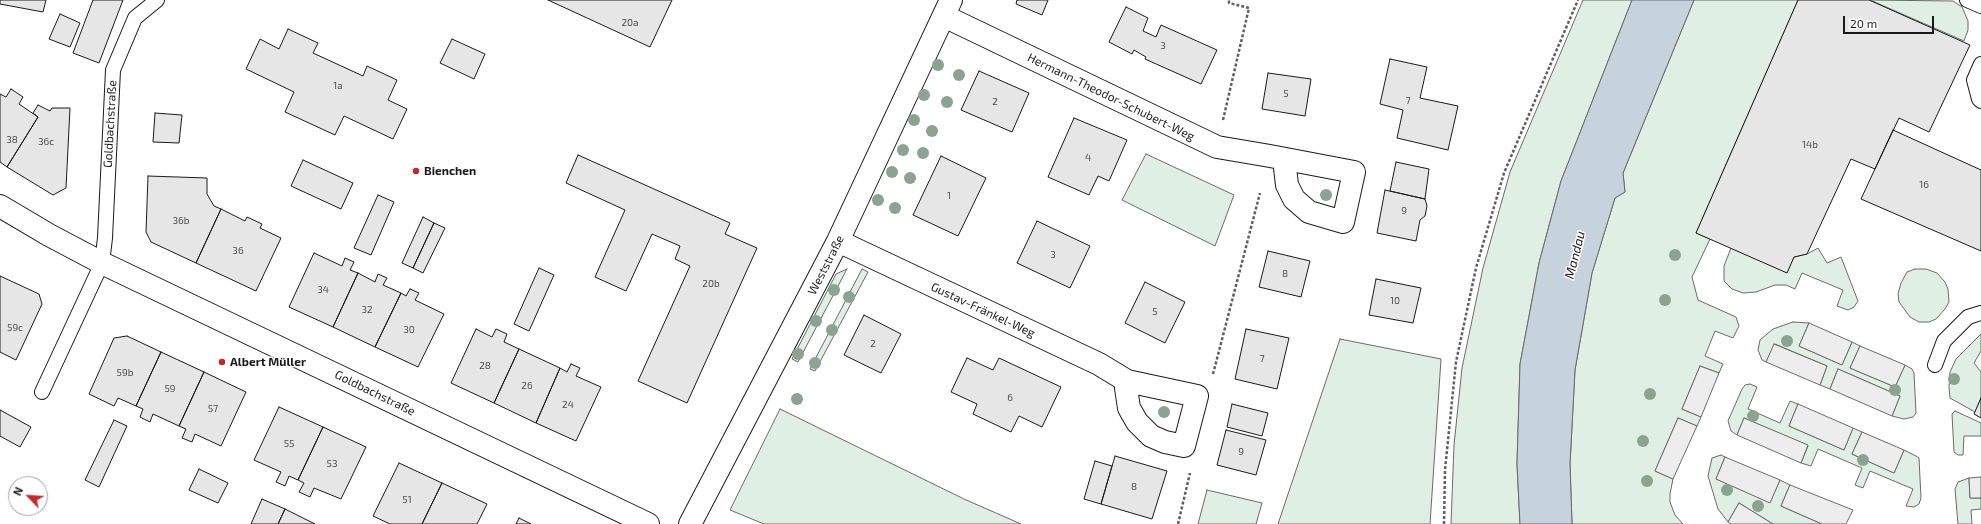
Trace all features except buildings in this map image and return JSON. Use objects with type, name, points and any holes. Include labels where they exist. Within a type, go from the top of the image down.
[{"type":"street","name":"Hermann-Theodor-Schubert-Weg","points":[[947,8],[1217,147],[1277,158]]},
{"type":"street","name":"Weststraße","points":[[690,524],[838,241],[947,8]]},
{"type":"street","name":"Goldbachstraße","points":[[0,206],[49,235],[102,263],[648,524]]},
{"type":"street","name":"Gustav-Fränkel-Weg","points":[[838,241],[1099,364],[1127,381]]},
{"type":"lane","name":"Goldbachstraße","points":[[102,263],[105,238],[113,70],[135,18],[158,0]]},
{"type":"lane","points":[[1967,0],[1981,6]]},
{"type":"lane","points":[[1981,64],[1974,80],[1978,99],[1981,101]]},
{"type":"lane","points":[[42,392],[102,263]]},
{"type":"lane","points":[[1935,365],[1944,341],[1968,317],[1981,313]]},
{"type":"path","points":[[1217,147],[1249,8],[1229,3],[1229,0]]},
{"type":"path","points":[[1444,524],[1445,470],[1456,362],[1476,268],[1504,173],[1578,0]]},
{"type":"path","points":[[1212,377],[1277,158]]},
{"type":"path","points":[[1178,524],[1190,470]]},
{"type":"green space","points":[[1583,0],[1632,0],[1561,181],[1539,263],[1520,364],[1517,464],[1520,524],[1451,524],[1454,445],[1462,368],[1483,268],[1510,172]]},
{"type":"green space","points":[[1694,0],[1798,0],[1696,233],[1710,239],[1692,277],[1698,300],[1736,317],[1739,326],[1733,338],[1715,331],[1705,356],[1723,364],[1719,373],[1700,366],[1682,409],[1701,417],[1697,426],[1678,418],[1655,471],[1673,479],[1670,502],[1675,515],[1683,524],[1572,524],[1570,464],[1575,370],[1592,273],[1615,198],[1625,192],[1623,173]]},
{"type":"green space","points":[[1870,0],[1953,1],[1962,7],[1968,21],[1968,30],[1964,41]]},
{"type":"green space","points":[[1146,154],[1234,195],[1215,246],[1122,200]]},
{"type":"green space","points":[[1731,248],[1787,272],[1794,257],[1807,254],[1818,248],[1827,263],[1841,257],[1858,301],[1854,307],[1848,310],[1837,306],[1843,290],[1802,273],[1795,289],[1786,285],[1775,285],[1756,292],[1743,293],[1732,289],[1724,281],[1724,266]]},
{"type":"green space","points":[[847,269],[798,362],[792,359],[836,274]]},
{"type":"green space","points":[[862,269],[868,272],[815,371],[810,369]]},
{"type":"green space","points":[[1915,269],[1926,269],[1937,273],[1945,282],[1948,289],[1949,302],[1945,309],[1936,319],[1929,322],[1919,322],[1910,317],[1899,302],[1898,294],[1901,283],[1907,272]]},
{"type":"green space","points":[[1793,322],[1809,323],[1799,346],[1842,365],[1852,342],[1860,346],[1850,368],[1895,387],[1905,365],[1912,369],[1914,373],[1916,413],[1913,417],[1904,419],[1892,416],[1900,396],[1838,369],[1830,389],[1820,385],[1827,366],[1775,344],[1766,362],[1762,360],[1758,350],[1760,340],[1773,329]]},
{"type":"green space","points":[[1981,334],[1981,351],[1974,363],[1981,372],[1981,398],[1975,412],[1950,398],[1950,372],[1956,359]]},
{"type":"green space","points":[[1340,339],[1441,359],[1430,524],[1278,524]]},
{"type":"green space","points":[[1750,384],[1757,387],[1748,409],[1780,423],[1790,401],[1798,404],[1789,426],[1844,450],[1853,428],[1862,432],[1852,454],[1894,473],[1904,450],[1919,458],[1921,498],[1919,504],[1914,507],[1906,506],[1913,489],[1870,471],[1863,488],[1855,485],[1862,468],[1818,449],[1811,466],[1801,463],[1808,446],[1744,418],[1737,435],[1731,431],[1728,421],[1742,389],[1745,385]]},
{"type":"green space","points":[[780,409],[964,499],[1021,524],[764,524],[730,510]]},
{"type":"green space","points":[[1955,411],[1981,423],[1981,436],[1964,436],[1963,455],[1958,455],[1954,452],[1952,414]]},
{"type":"green space","points":[[1721,455],[1725,457],[1716,479],[1770,502],[1780,480],[1790,485],[1781,506],[1822,524],[1773,524],[1739,503],[1728,522],[1718,509],[1708,476],[1712,458]]},
{"type":"green space","points":[[1969,478],[1970,498],[1981,498],[1981,509],[1971,510],[1972,524],[1958,524],[1955,489],[1958,482]]},
{"type":"green space","points":[[1207,490],[1262,503],[1256,524],[1198,524]]},
{"type":"shaded area","points":[[1809,323],[1852,342],[1842,365],[1799,346]]},
{"type":"shaded area","points":[[1774,344],[1827,366],[1820,385],[1766,362]]},
{"type":"shaded area","points":[[1860,346],[1905,365],[1895,387],[1850,368]]},
{"type":"shaded area","points":[[1700,366],[1719,373],[1701,417],[1682,409]]},
{"type":"shaded area","points":[[1838,369],[1900,396],[1892,416],[1830,389]]},
{"type":"shaded area","points":[[1798,404],[1853,428],[1844,450],[1789,426]]},
{"type":"shaded area","points":[[1678,418],[1697,426],[1673,479],[1655,471]]},
{"type":"shaded area","points":[[1744,418],[1808,445],[1801,463],[1737,435]]},
{"type":"shaded area","points":[[1862,432],[1904,450],[1894,473],[1852,454]]},
{"type":"shaded area","points":[[1725,457],[1780,480],[1770,503],[1716,479]]},
{"type":"shaded area","points":[[1981,477],[1981,498],[1970,498],[1969,478]]},
{"type":"shaded area","points":[[1790,485],[1853,510],[1846,524],[1822,524],[1781,506]]},
{"type":"shaded area","points":[[1739,503],[1773,524],[1731,524],[1728,522]]},
{"type":"water","name":"Mandau","points":[[1632,0],[1694,0],[1623,173],[1625,192],[1615,198],[1592,273],[1575,370],[1570,464],[1572,524],[1520,524],[1517,464],[1520,364],[1539,263],[1561,181]]},
{"type":"place","name":"Bienchen","points":[[416,171]]},
{"type":"place","name":"Albert Müller","points":[[222,362]]}]
